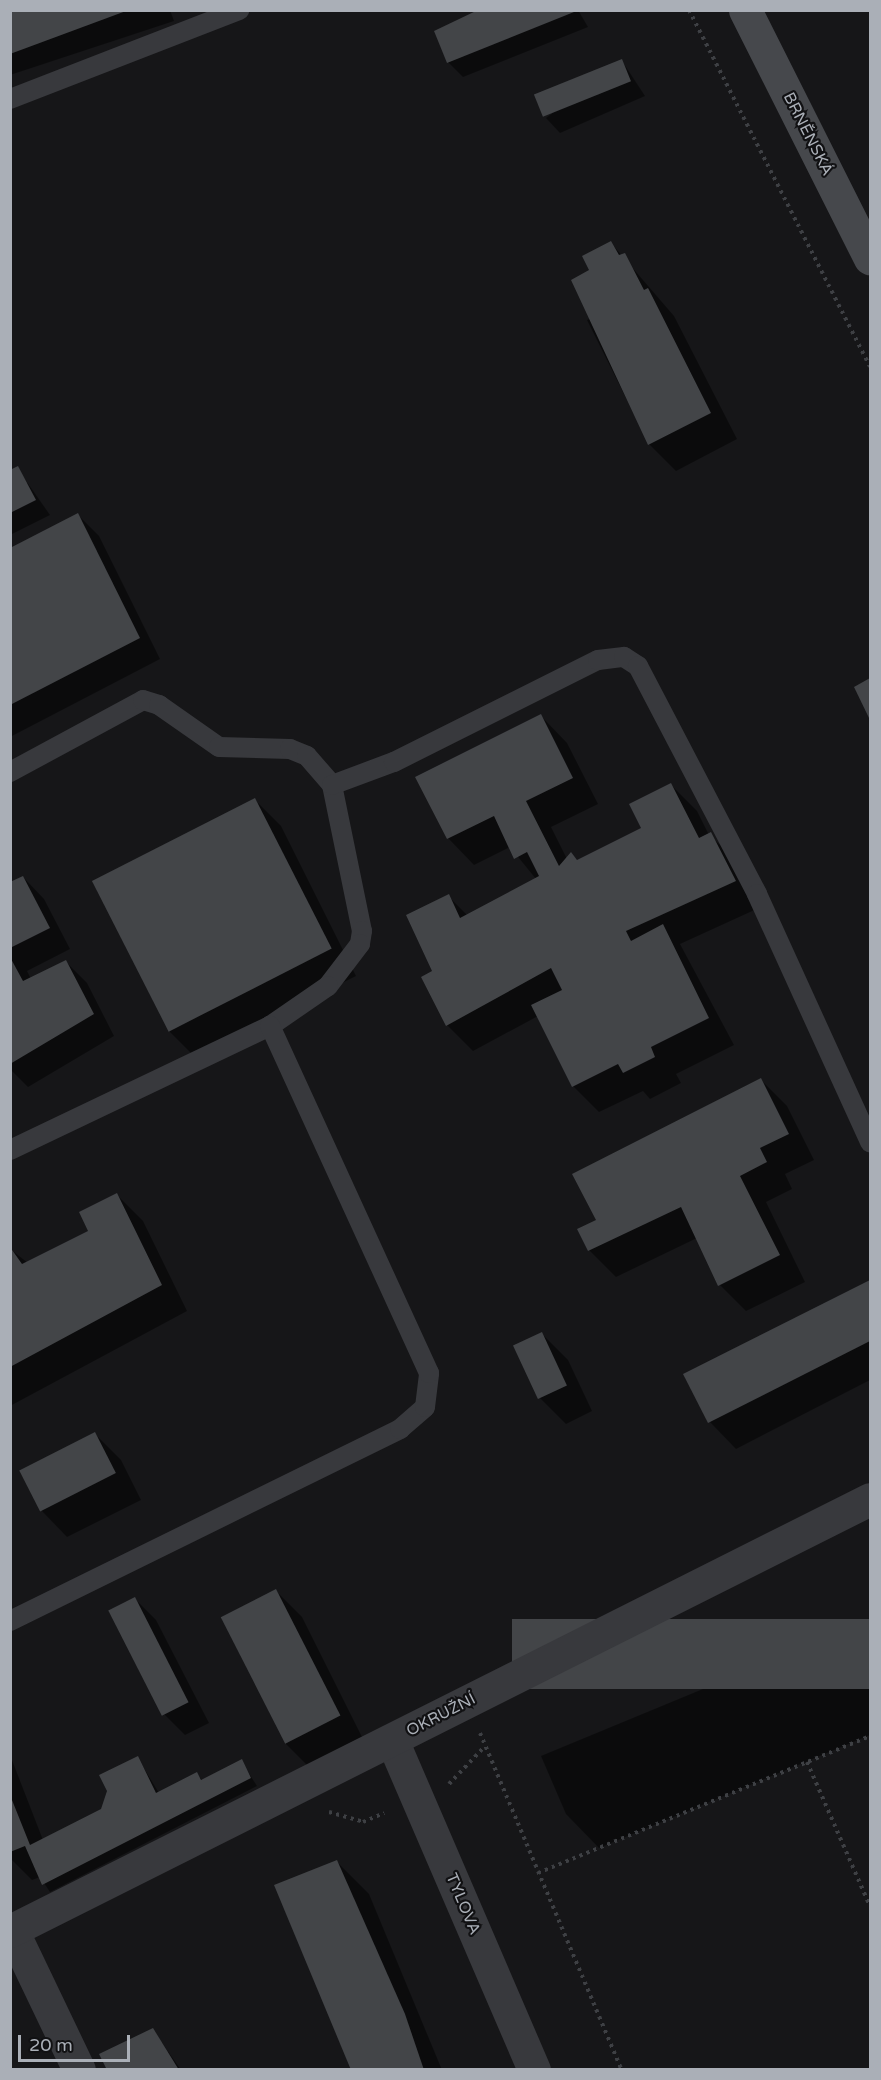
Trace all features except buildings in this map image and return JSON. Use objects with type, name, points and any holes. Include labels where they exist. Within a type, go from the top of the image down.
[{"type":"main road","name":"BRNĚNSKÁ","points":[[745,10],[870,258]]},
{"type":"street","name":"OKRUŽNÍ","points":[[11,1930],[870,1499]]},
{"type":"street","name":"TYLOVA","points":[[392,1740],[534,2070]]},
{"type":"street","points":[[11,1930],[79,2070]]},
{"type":"lane","points":[[10,99],[239,10]]},
{"type":"lane","points":[[332,785],[394,762],[598,660],[624,657],[638,666],[756,894],[870,1142]]},
{"type":"lane","points":[[10,772],[142,700],[159,705],[219,747],[290,749],[307,756],[332,785],[345,831],[360,944],[328,986],[270,1026],[10,1150]]},
{"type":"lane","points":[[10,1621],[400,1429],[425,1407],[429,1373],[270,1026]]},
{"type":"path","points":[[689,10],[870,367]]},
{"type":"path","points":[[478,1730],[622,2070]]},
{"type":"path","points":[[538,1873],[870,1736]]},
{"type":"path","points":[[320,1809],[363,1822],[457,1780],[485,1746]]},
{"type":"path","points":[[807,1762],[870,1906]]}]
